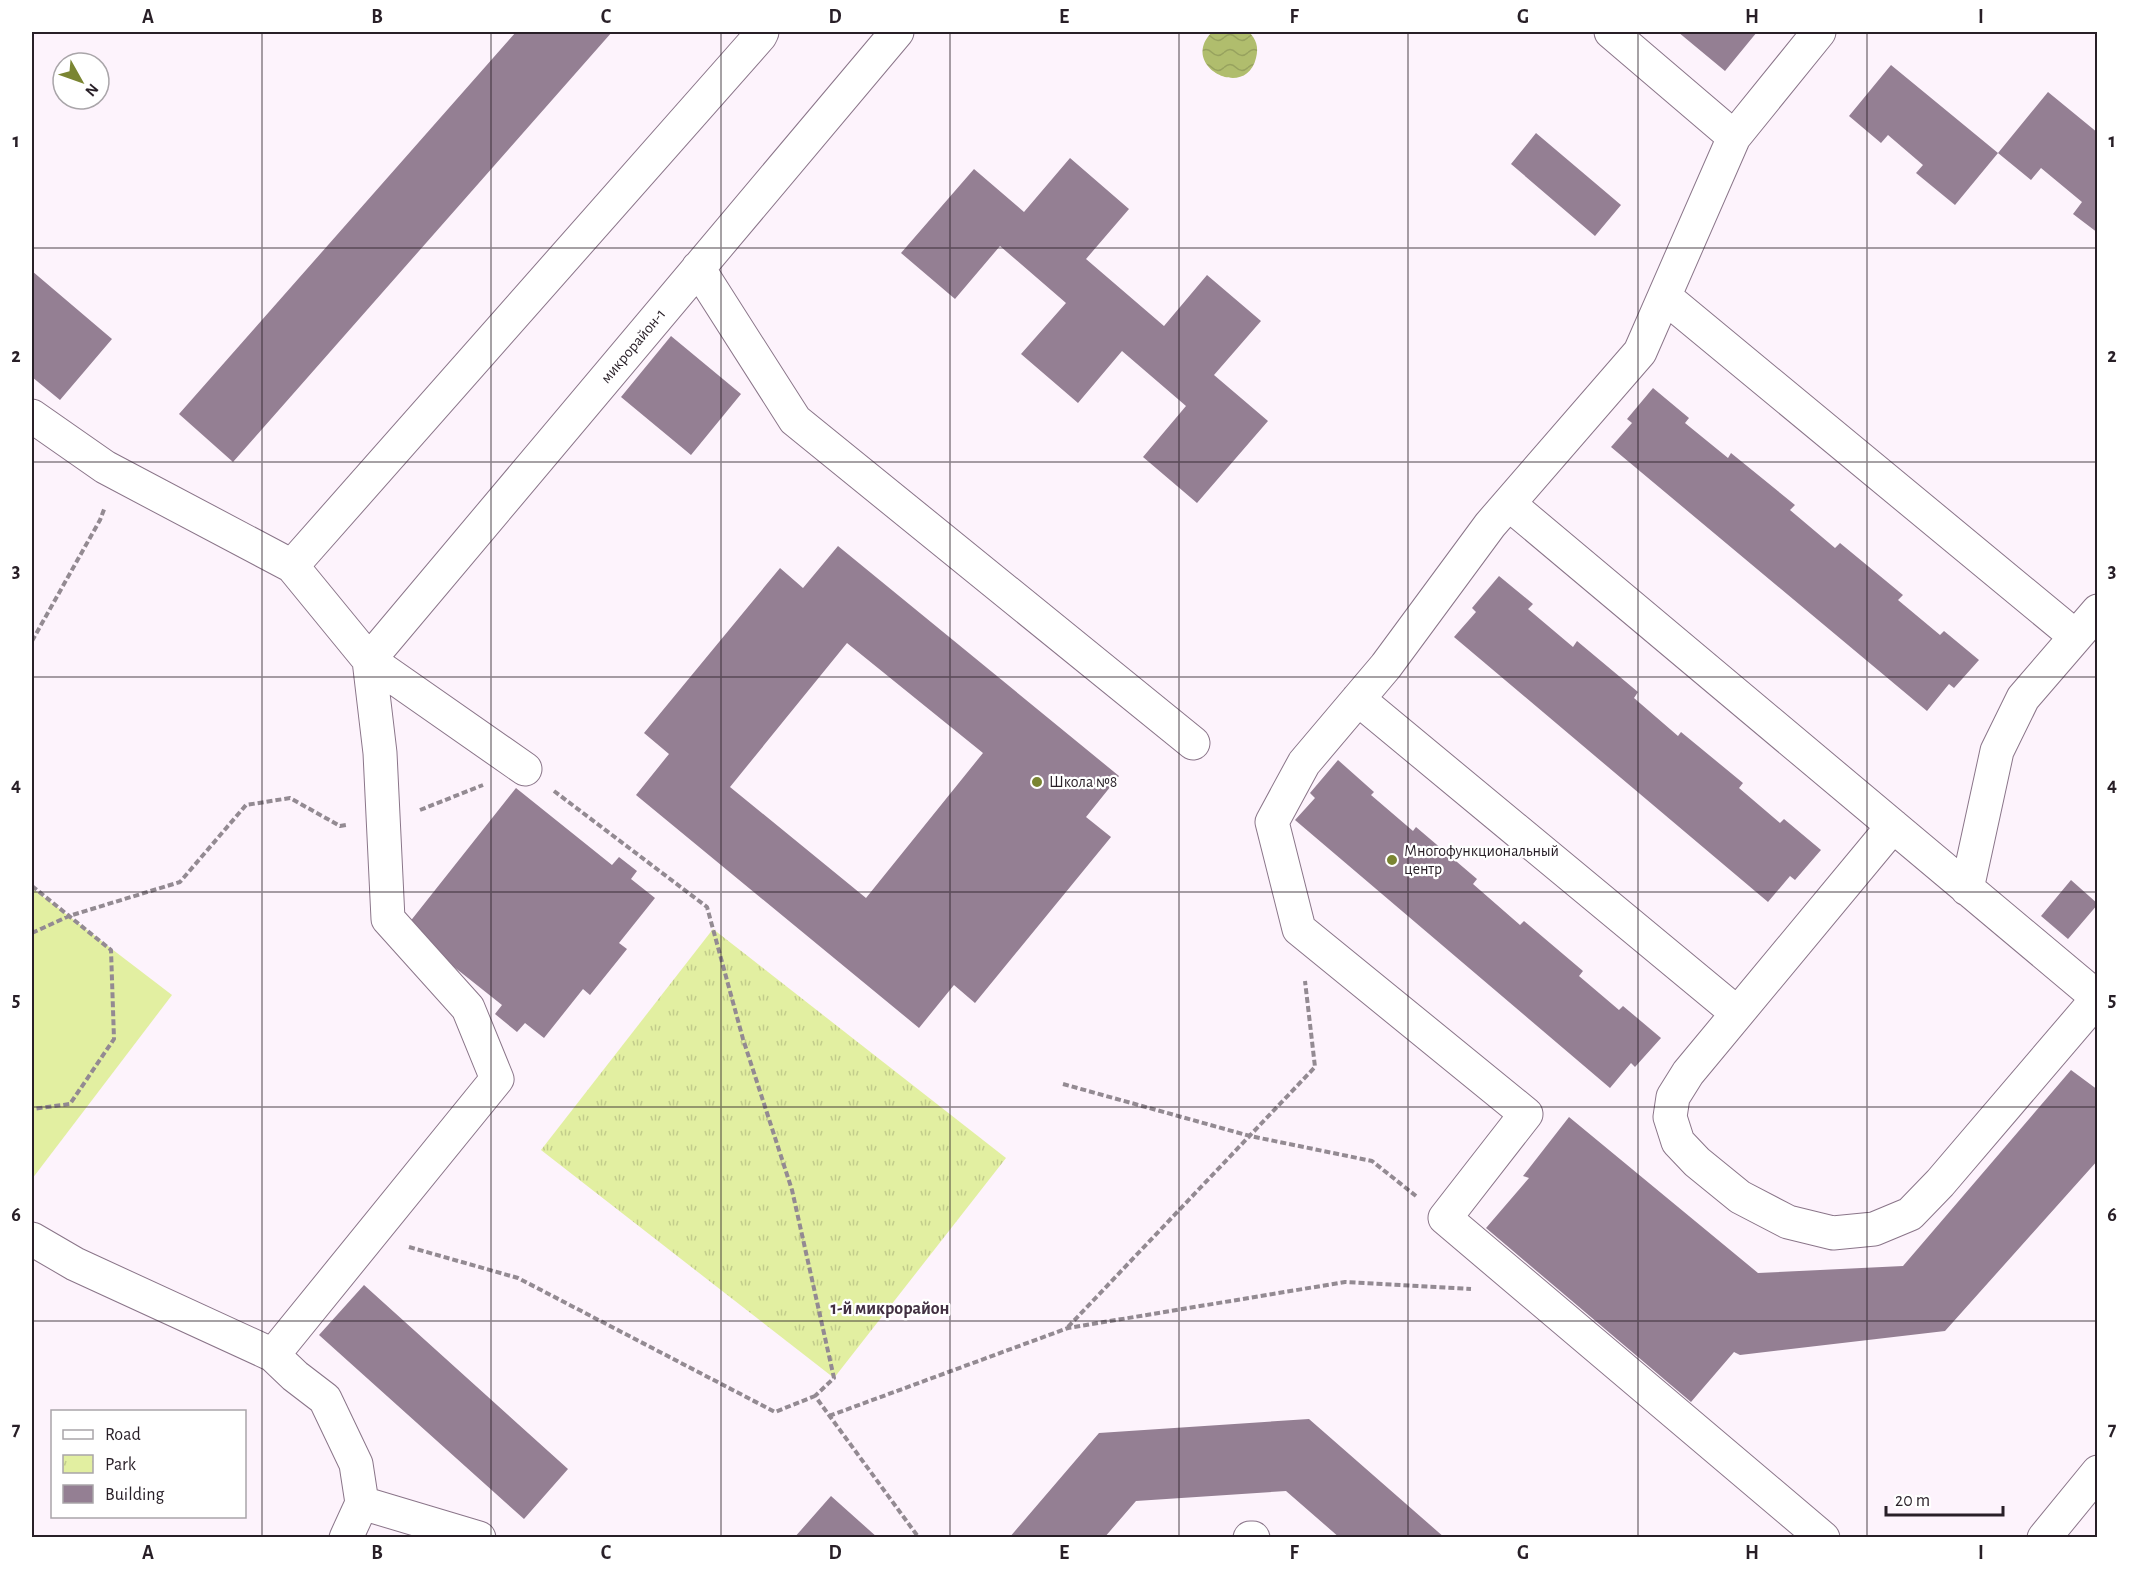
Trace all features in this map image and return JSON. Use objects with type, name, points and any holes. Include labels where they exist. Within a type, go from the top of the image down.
[{"type":"street","points":[[291,566],[762,32]]},
{"type":"street","name":"микрорайон-1","points":[[369,660],[897,32]]},
{"type":"street","points":[[1611,32],[1734,138]]},
{"type":"street","points":[[1819,32],[1734,138],[1640,352],[1490,525],[1386,666],[1304,763],[1272,822],[1299,928],[1526,1114],[1445,1218],[1823,1538]]},
{"type":"street","points":[[698,268],[795,420],[1193,743]]},
{"type":"street","points":[[1665,297],[2075,636]]},
{"type":"street","points":[[32,416],[117,474],[291,566],[369,660],[525,769]]},
{"type":"street","points":[[1509,504],[1893,826],[2097,998],[1940,1183],[1910,1214],[1874,1229],[1833,1233],[1788,1222],[1740,1197],[1697,1162],[1678,1143],[1670,1117],[1672,1096],[1737,1013],[1893,826]]},
{"type":"street","points":[[1967,889],[1997,751],[2023,698],[2097,611]]},
{"type":"street","points":[[273,1355],[497,1079],[468,1008],[388,919],[380,753],[369,660]]},
{"type":"street","points":[[1358,699],[1737,1013]]},
{"type":"street","points":[[32,1239],[86,1269],[273,1355],[324,1399],[356,1464],[362,1503],[346,1538]]},
{"type":"street","points":[[2044,1538],[2097,1473]]},
{"type":"street","points":[[362,1503],[479,1538]]},
{"type":"path","points":[[32,641],[100,520],[117,474]]},
{"type":"path","points":[[32,933],[69,916],[180,882],[246,806],[290,798],[340,826],[384,824],[525,769],[708,907],[743,1039],[792,1190],[834,1378],[815,1396],[775,1412],[518,1278],[369,1236]]},
{"type":"path","points":[[32,886],[111,950],[114,1039],[70,1104],[32,1109]]},
{"type":"path","points":[[1068,1328],[1315,1067],[1299,928]]},
{"type":"path","points":[[1063,1084],[1250,1136],[1372,1161],[1445,1218]]},
{"type":"path","points":[[829,1416],[1068,1328],[1345,1282],[1474,1289]]},
{"type":"path","points":[[815,1396],[919,1538]]},
{"type":"green space","points":[[32,888],[172,995],[32,1179]]},
{"type":"green space","points":[[713,929],[1006,1158],[834,1378],[541,1150]]},
{"type":"water","points":[[1212,32],[1249,32],[1257,47],[1256,58],[1250,71],[1240,77],[1229,78],[1208,67],[1203,56],[1204,45]]},
{"type":"building","points":[[516,32],[612,32],[233,462],[179,414]]},
{"type":"building","points":[[1678,32],[1757,32],[1725,71]]},
{"type":"building","points":[[1891,65],[1998,153],[1955,205],[1916,173],[1923,165],[1888,135],[1881,143],[1849,116]]},
{"type":"building","points":[[2048,92],[2098,133],[2098,233],[2073,214],[2082,202],[2041,168],[2031,180],[1998,153]]},
{"type":"building","points":[[1536,133],[1621,205],[1595,236],[1511,164]]},
{"type":"building","points":[[1070,158],[1129,209],[1086,259],[1164,326],[1207,275],[1261,321],[1214,375],[1268,421],[1197,503],[1143,457],[1186,406],[1122,351],[1078,403],[1021,354],[1066,303],[1000,246],[955,299],[901,253],[974,169],[1024,212]]},
{"type":"building","points":[[32,271],[112,339],[60,400],[32,377]]},
{"type":"building","points":[[671,336],[741,394],[691,455],[621,397]]},
{"type":"building","points":[[1653,388],[1689,418],[1685,423],[1728,458],[1731,453],[1795,505],[1790,510],[1835,548],[1840,543],[1903,595],[1898,600],[1940,635],[1944,631],[1979,660],[1954,688],[1949,684],[1927,711],[1611,447],[1632,423],[1627,419]]},
{"type":"building","name":"Школа №8","points":[[838,546],[1119,776],[1086,817],[1111,837],[975,1003],[954,985],[919,1028],[636,795],[669,754],[644,733],[780,568],[803,588]],"holes":[[[847,643],[983,753],[866,898],[730,787]]]},
{"type":"building","points":[[1499,576],[1533,604],[1528,609],[1573,647],[1577,641],[1638,692],[1634,698],[1678,736],[1681,732],[1743,783],[1739,788],[1780,823],[1784,819],[1821,850],[1795,880],[1790,876],[1768,902],[1454,637],[1476,612],[1472,608]]},
{"type":"building","points":[[1338,760],[1374,792],[1371,795],[1413,831],[1416,827],[1477,879],[1473,884],[1520,925],[1524,921],[1583,971],[1579,976],[1619,1010],[1623,1006],[1661,1038],[1635,1067],[1631,1063],[1610,1088],[1295,820],[1315,798],[1310,793]]},
{"type":"building","points":[[516,788],[612,865],[619,857],[637,871],[631,879],[655,898],[619,943],[627,949],[590,995],[583,989],[544,1038],[525,1023],[517,1032],[495,1014],[502,1005],[405,928]]},
{"type":"building","points":[[2071,880],[2098,904],[2068,939],[2041,916]]},
{"type":"building","points":[[2071,1070],[2098,1090],[2098,1160],[1945,1331],[1740,1355],[1734,1352],[1691,1402],[1486,1228],[1529,1178],[1523,1176],[1569,1117],[1758,1273],[1903,1266]]},
{"type":"building","points":[[364,1285],[568,1469],[524,1519],[319,1335]]},
{"type":"building","points":[[1309,1419],[1445,1538],[1340,1538],[1286,1491],[1136,1501],[1104,1538],[1009,1538],[1099,1433]]},
{"type":"building","points":[[831,1496],[878,1538],[794,1538]]},
{"type":"place","name":"Школа №8","points":[[1037,782]]},
{"type":"place","name":"Многофункциональный центр","points":[[1392,860]]},
{"type":"district","name":"1-й микрорайон","points":[[890,1309]]}]
